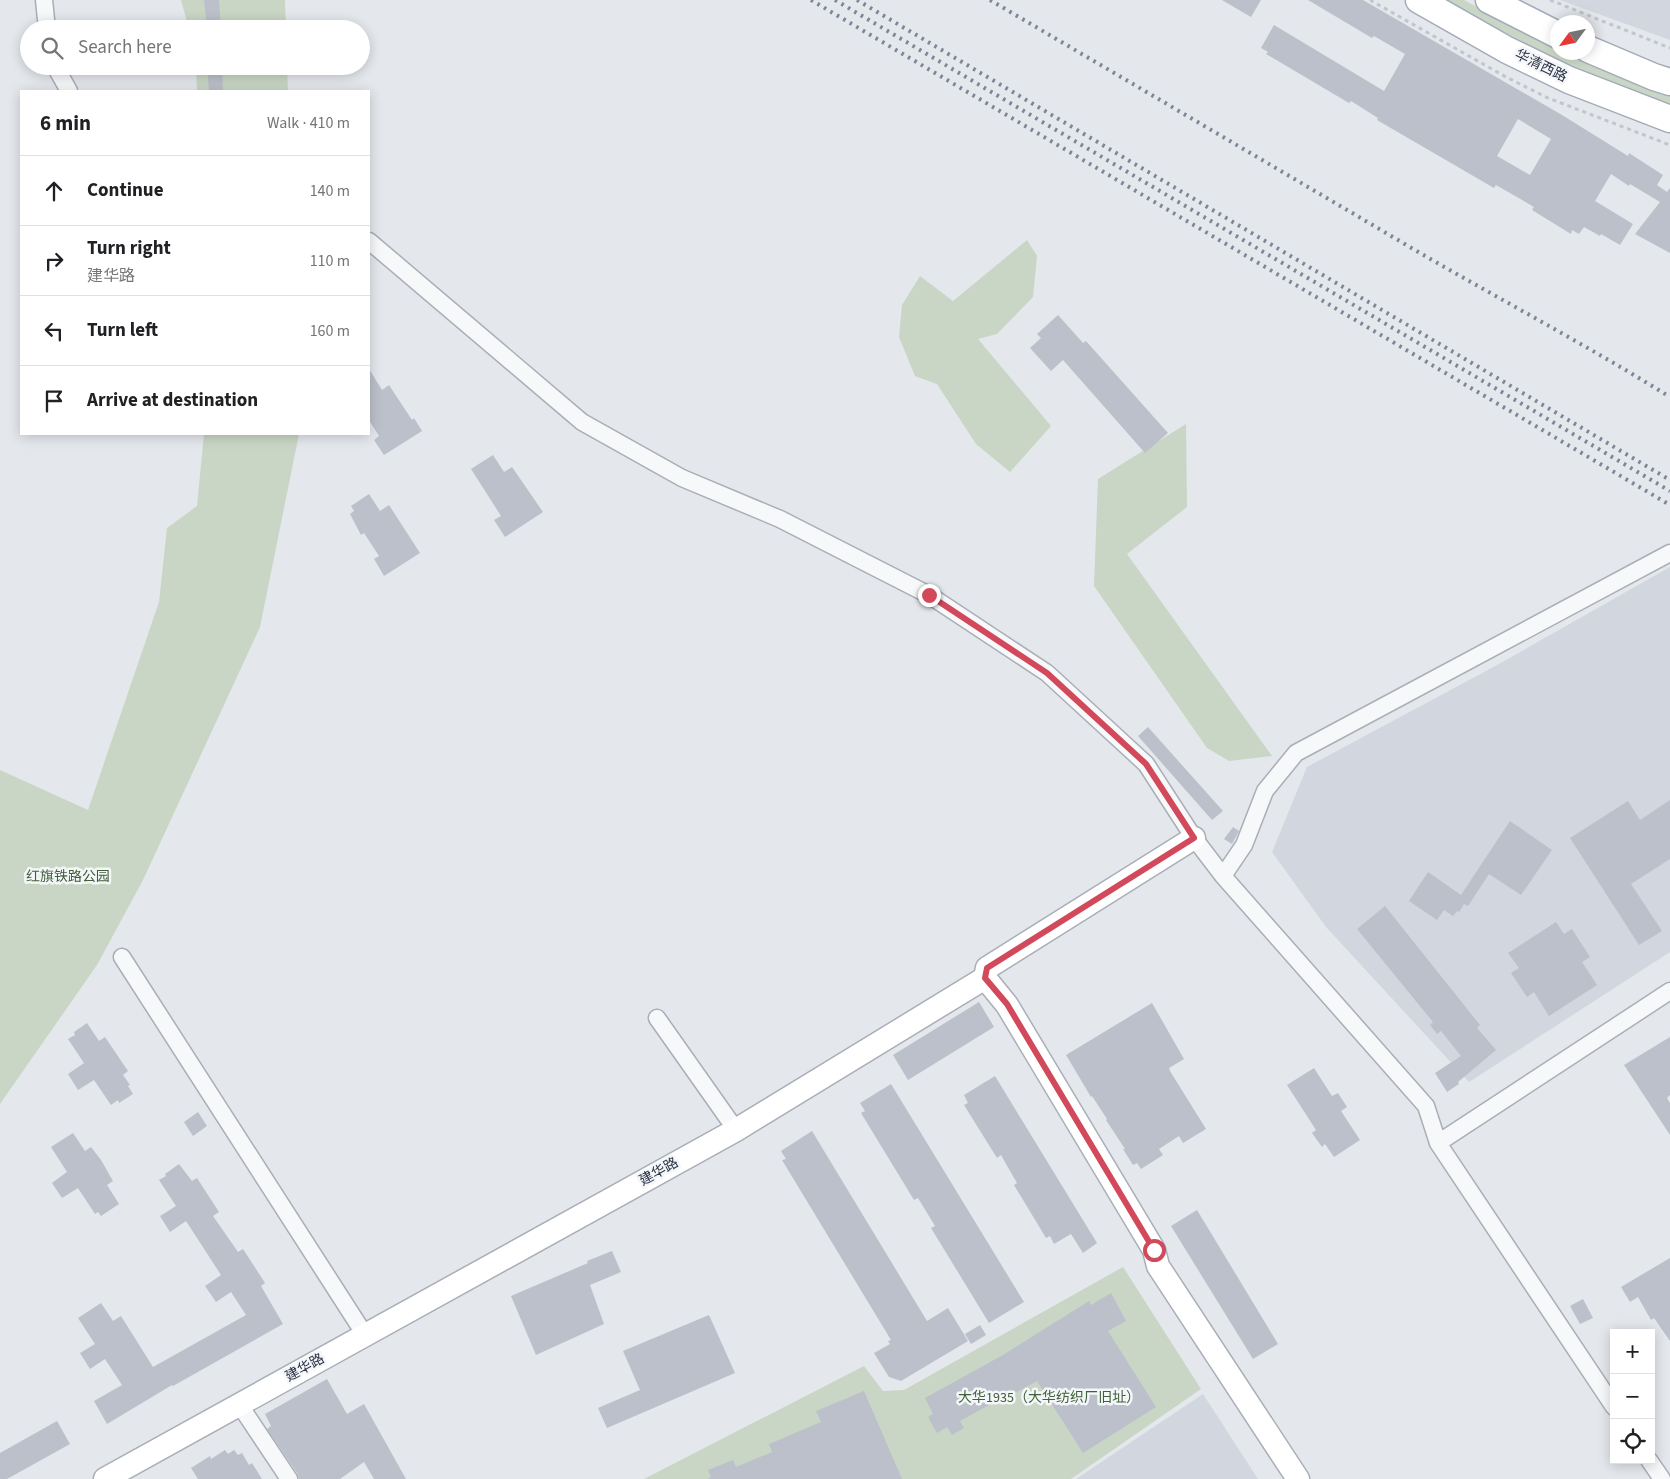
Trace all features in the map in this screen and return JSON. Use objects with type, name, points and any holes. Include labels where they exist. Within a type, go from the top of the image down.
[{"type":"main road","name":"华清西路","points":[[1419,0],[1507,50],[1569,80],[1670,119]]},
{"type":"main road","points":[[1489,0],[1550,31]]},
{"type":"main road","points":[[1595,52],[1670,82]]},
{"type":"street","points":[[44,0],[47,20]]},
{"type":"street","points":[[60,75],[68,90]]},
{"type":"street","points":[[370,242],[582,422],[682,478],[780,519],[929,595],[1047,673],[1146,764],[1194,838],[1223,876],[1426,1106],[1438,1144],[1610,1401]]},
{"type":"street","points":[[1223,876],[1244,845],[1265,791],[1296,753],[1670,553]]},
{"type":"street","name":"建华路","points":[[105,1479],[736,1130],[985,978],[987,968],[1194,838]]},
{"type":"street","points":[[122,957],[365,1335]]},
{"type":"street","points":[[985,978],[1007,1004],[1154,1250],[1158,1266],[1298,1479]]},
{"type":"street","points":[[1438,1144],[1670,992]]},
{"type":"street","points":[[657,1018],[736,1130]]},
{"type":"street","points":[[239,1404],[289,1479]]},
{"type":"street","points":[[1652,1464],[1662,1479]]},
{"type":"path","points":[[1550,0],[1670,48]]},
{"type":"shaded area","points":[[1560,0],[1670,0],[1670,40]]},
{"type":"shaded area","points":[[1670,567],[1670,952],[1469,1082],[1326,927],[1272,852],[1307,767],[1499,664]]},
{"type":"shaded area","points":[[1203,1394],[1258,1479],[1076,1479]]},
{"type":"green space","points":[[181,0],[285,0],[286,20],[187,20]]},
{"type":"green space","points":[[1445,0],[1464,0],[1550,46],[1550,55]]},
{"type":"green space","points":[[1560,60],[1582,60],[1634,83],[1670,95],[1670,104],[1612,83]]},
{"type":"green space","points":[[196,75],[287,75],[288,90],[197,90]]},
{"type":"green space","points":[[1027,240],[1037,256],[1033,297],[997,334],[978,339],[1051,426],[1010,472],[976,444],[937,384],[915,376],[899,337],[902,305],[920,276],[953,301]]},
{"type":"green space","points":[[1186,424],[1187,507],[1127,554],[1272,756],[1229,761],[1207,748],[1094,586],[1098,479]]},
{"type":"green space","name":"红旗铁路公园","points":[[204,435],[299,435],[260,627],[143,880],[97,965],[0,1104],[0,770],[88,810],[159,602],[167,528],[197,506]]},
{"type":"green space","name":"大华1935（大华纺织厂旧址）","points":[[1123,1267],[1201,1389],[1071,1479],[644,1479],[864,1366],[883,1391],[904,1390]]},
{"type":"building","points":[[204,0],[219,0],[220,20],[206,20]]},
{"type":"building","points":[[1222,0],[1261,0],[1251,17]]},
{"type":"building","points":[[1308,0],[1363,0],[1562,115],[1628,156],[1629,153],[1663,175],[1657,185],[1667,192],[1670,188],[1670,253],[1635,234],[1660,202],[1611,174],[1595,201],[1633,224],[1620,245],[1584,227],[1579,234],[1572,230],[1571,234],[1532,210],[1534,207],[1496,185],[1494,188],[1377,120],[1378,118],[1351,101],[1349,103],[1266,54],[1268,52],[1261,48],[1274,25],[1384,91],[1405,54],[1374,36],[1372,38]],"holes":[[[1518,119],[1551,139],[1530,175],[1497,156]]]},
{"type":"building","points":[[208,75],[222,75],[223,90],[209,90]]},
{"type":"building","points":[[1058,315],[1083,343],[1086,341],[1168,433],[1145,453],[1063,360],[1051,371],[1030,348],[1041,338],[1037,334]]},
{"type":"building","points":[[370,371],[382,390],[389,385],[412,420],[414,418],[422,431],[384,455],[374,440],[379,436],[370,422]]},
{"type":"building","points":[[493,455],[504,472],[512,467],[543,512],[505,537],[494,520],[501,516],[471,469]]},
{"type":"building","points":[[369,494],[380,511],[389,505],[420,553],[384,576],[374,559],[379,556],[364,533],[361,535],[350,514],[354,511],[351,506]]},
{"type":"building","points":[[1148,727],[1223,811],[1212,820],[1138,736]]},
{"type":"building","points":[[1670,800],[1670,859],[1631,884],[1662,931],[1639,945],[1570,838],[1628,801],[1640,820]]},
{"type":"building","points":[[1510,821],[1552,850],[1521,895],[1489,874],[1468,906],[1464,904],[1459,912],[1457,911],[1453,916],[1444,910],[1437,920],[1409,901],[1428,872],[1461,895]]},
{"type":"building","points":[[1233,827],[1239,831],[1232,844],[1224,839]]},
{"type":"building","points":[[1385,906],[1480,1025],[1477,1028],[1496,1050],[1458,1082],[1459,1084],[1447,1092],[1435,1073],[1461,1056],[1441,1031],[1437,1034],[1430,1025],[1433,1022],[1357,929]]},
{"type":"building","points":[[1556,922],[1564,934],[1572,929],[1590,957],[1582,962],[1597,985],[1549,1016],[1534,992],[1527,997],[1511,973],[1519,968],[1508,953]]},
{"type":"building","points":[[979,1002],[994,1027],[908,1080],[893,1055]]},
{"type":"building","points":[[1152,1003],[1184,1059],[1169,1068],[1170,1071],[1206,1129],[1183,1143],[1179,1136],[1159,1149],[1163,1155],[1141,1169],[1137,1163],[1133,1165],[1107,1119],[1091,1097],[1066,1055]]},
{"type":"building","points":[[87,1023],[99,1041],[105,1037],[128,1071],[123,1075],[130,1085],[128,1086],[133,1094],[119,1103],[118,1100],[111,1105],[94,1080],[78,1090],[68,1074],[84,1063],[68,1039]]},
{"type":"building","points":[[1670,1037],[1670,1095],[1667,1098],[1670,1103],[1670,1135],[1624,1065]]},
{"type":"building","points":[[1314,1068],[1332,1096],[1338,1093],[1347,1107],[1341,1111],[1360,1140],[1334,1157],[1325,1144],[1322,1147],[1312,1133],[1316,1130],[1287,1085]]},
{"type":"building","points":[[995,1076],[1097,1243],[1083,1253],[1071,1234],[1054,1244],[1050,1236],[1046,1238],[1014,1185],[1017,1183],[1001,1155],[997,1158],[964,1105],[968,1103],[964,1095]]},
{"type":"building","points":[[891,1084],[1024,1302],[989,1323],[931,1228],[935,1226],[918,1198],[914,1200],[861,1113],[865,1111],[860,1103]]},
{"type":"building","points":[[198,1112],[207,1126],[193,1136],[184,1122]]},
{"type":"building","points":[[812,1131],[927,1321],[948,1308],[968,1341],[901,1381],[889,1377],[874,1353],[890,1344],[888,1341],[891,1340],[782,1160],[786,1159],[781,1151]]},
{"type":"building","points":[[73,1133],[85,1151],[91,1147],[113,1181],[107,1185],[119,1204],[101,1216],[98,1212],[95,1214],[78,1188],[62,1198],[52,1183],[67,1172],[51,1147]]},
{"type":"building","points":[[179,1164],[192,1181],[197,1178],[219,1212],[213,1216],[238,1252],[243,1249],[265,1283],[261,1286],[283,1324],[172,1385],[107,1424],[94,1401],[122,1385],[105,1359],[90,1369],[80,1353],[95,1344],[78,1318],[101,1303],[113,1321],[121,1316],[153,1367],[246,1315],[231,1292],[216,1302],[205,1286],[221,1275],[186,1221],[170,1232],[160,1216],[176,1206],[159,1180]]},
{"type":"building","points":[[1197,1210],[1278,1344],[1253,1359],[1171,1226]]},
{"type":"building","points":[[612,1251],[621,1272],[590,1285],[604,1324],[536,1355],[511,1296]]},
{"type":"building","points":[[1670,1258],[1670,1341],[1654,1318],[1651,1320],[1638,1297],[1630,1302],[1621,1287]]},
{"type":"building","points":[[1111,1293],[1126,1321],[1108,1331],[1156,1407],[1083,1453],[1037,1381],[960,1421],[964,1428],[952,1435],[947,1427],[937,1433],[928,1417],[933,1414],[925,1398],[1003,1355],[1089,1301],[1091,1305]]},
{"type":"building","points":[[1583,1299],[1593,1318],[1580,1324],[1570,1306]]},
{"type":"building","points":[[709,1315],[735,1373],[607,1428],[598,1408],[640,1390],[623,1351]]},
{"type":"building","points":[[980,1325],[986,1335],[971,1344],[965,1334]]},
{"type":"building","points":[[327,1379],[347,1414],[364,1404],[406,1479],[374,1479],[364,1462],[340,1479],[299,1479],[297,1473],[267,1429],[271,1426],[265,1414]]},
{"type":"building","points":[[864,1391],[902,1479],[707,1479],[711,1477],[708,1470],[733,1460],[736,1467],[772,1452],[769,1444],[821,1422],[816,1411]]},
{"type":"building","points":[[57,1421],[70,1444],[7,1479],[0,1479],[0,1453]]},
{"type":"building","points":[[225,1450],[228,1454],[234,1450],[238,1455],[242,1453],[249,1465],[252,1463],[262,1479],[198,1479],[191,1468],[210,1456],[211,1459]]},
{"type":"railway","points":[[811,0],[1670,505]]},
{"type":"railway","points":[[835,0],[1670,491]]},
{"type":"railway","points":[[857,0],[1670,480]]},
{"type":"railway","points":[[990,0],[1420,253],[1670,397]]},
{"type":"route","points":[[929,595],[1047,673],[1146,764],[1194,838],[987,968],[985,978],[1007,1004],[1154,1250]]}]
